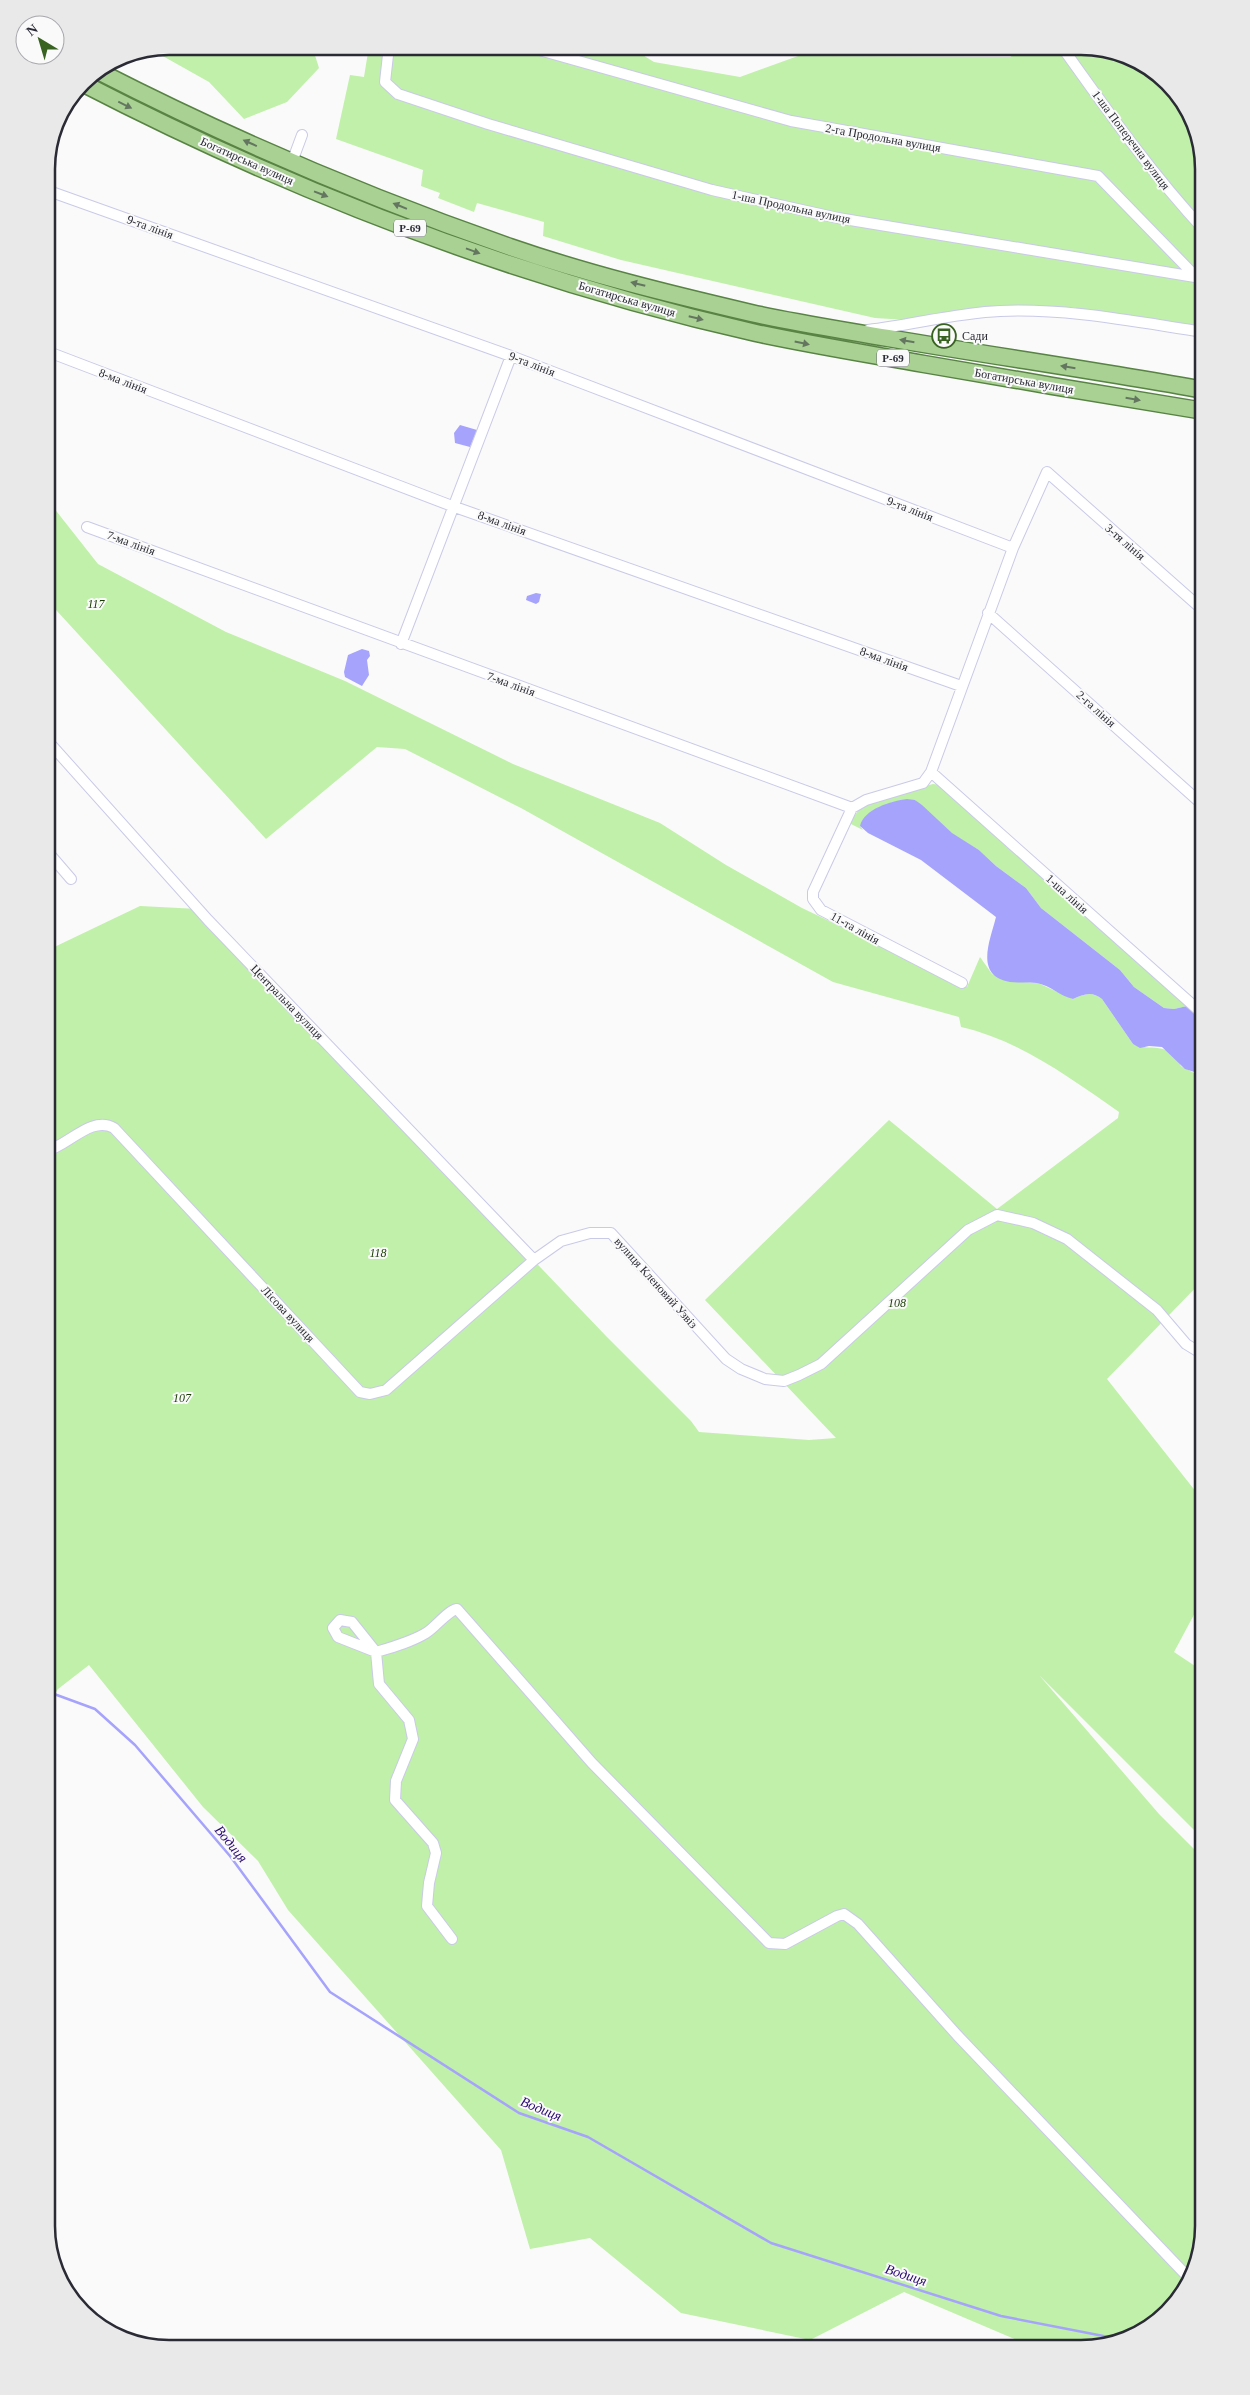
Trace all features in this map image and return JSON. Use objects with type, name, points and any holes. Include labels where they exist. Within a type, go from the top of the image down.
[{"type":"main road","name":"Богатирська вулиця","points":[[104,75],[292,162],[417,213],[512,248],[609,276],[743,311],[851,332],[1195,389]]},
{"type":"main road","name":"Богатирська вулиця","points":[[90,87],[184,133],[295,183],[510,264],[632,302],[820,346],[1195,409]]},
{"type":"street","name":"1-ша Продольна вулиця","points":[[387,55],[384,82],[398,94],[488,124],[732,194],[838,218],[1195,278]]},
{"type":"street","name":"2-га Продольна вулиця","points":[[557,55],[792,121],[1098,176],[1195,278]]},
{"type":"street","name":"1-ша Поперечна вулиця","points":[[1068,55],[1128,140],[1169,192],[1195,220]]},
{"type":"street","points":[[292,162],[302,135]]},
{"type":"street","name":"9-та лінія","points":[[55,193],[511,356],[1013,548]]},
{"type":"street","points":[[851,332],[908,326],[971,313],[1001,311],[1081,314],[1195,331]]},
{"type":"street","name":"8-ма лінія","points":[[55,354],[452,506],[961,686]]},
{"type":"street","points":[[401,644],[452,506],[511,356]]},
{"type":"street","name":"3-тя лінія","points":[[1013,548],[1047,472],[1195,603]]},
{"type":"street","name":"7-ма лінія","points":[[87,527],[401,644],[852,808]]},
{"type":"street","points":[[852,808],[866,800],[923,783],[931,772],[1013,548]]},
{"type":"street","name":"2-га лінія","points":[[988,612],[1195,798]]},
{"type":"street","name":"Центральна вулиця","points":[[55,749],[208,920],[534,1260]]},
{"type":"street","name":"1-ша лінія","points":[[931,772],[1195,1007]]},
{"type":"street","name":"11-та лінія","points":[[852,808],[813,892],[813,899],[822,910],[895,950],[962,983]]},
{"type":"street","points":[[55,860],[71,879]]},
{"type":"street","name":"Лісова вулиця","points":[[55,1146],[91,1127],[108,1125],[114,1128],[360,1392],[370,1394],[386,1390],[534,1260]]},
{"type":"street","name":"вулиця Кленовий Узвіз","points":[[534,1260],[562,1241],[590,1233],[611,1233],[714,1347],[741,1369],[765,1379],[784,1381],[821,1364],[968,1230],[997,1215],[1033,1223],[1067,1239],[1157,1310],[1186,1344],[1195,1350]]},
{"type":"street","points":[[452,1939],[427,1906],[429,1883],[436,1853],[433,1843],[395,1800],[396,1780],[413,1739],[409,1720],[379,1684],[376,1652],[424,1634],[439,1624],[450,1612],[457,1609],[592,1762],[769,1943],[785,1944],[844,1914],[858,1924],[957,2035],[1184,2273]]},
{"type":"green space","points":[[162,55],[315,55],[319,68],[287,102],[244,119],[209,82]]},
{"type":"green space","points":[[368,55],[643,55],[654,62],[740,77],[798,56],[1010,57],[1013,55],[1088,55],[1118,61],[1138,70],[1162,88],[1180,112],[1191,139],[1195,169],[1195,328],[1071,307],[1014,307],[908,320],[875,318],[621,260],[543,236],[544,222],[477,203],[474,212],[438,198],[440,193],[421,186],[423,170],[336,139],[350,75],[364,77]]},
{"type":"green space","points":[[55,509],[98,564],[226,632],[345,681],[513,764],[660,823],[726,865],[802,908],[967,987],[980,957],[992,974],[1008,981],[1038,983],[1073,999],[1088,994],[1098,996],[1133,1044],[1165,1050],[1176,1058],[1181,1066],[1195,1073],[1195,1288],[1107,1379],[1195,1491],[1195,1613],[1174,1652],[1195,1666],[1195,1831],[1039,1675],[1159,1814],[1195,1850],[1194,2241],[1189,2263],[1176,2289],[1162,2307],[1138,2325],[1111,2336],[1096,2339],[1017,2340],[904,2292],[810,2340],[681,2313],[590,2238],[530,2249],[501,2150],[288,1910],[258,1861],[203,1807],[89,1665],[58,1689],[55,1694],[55,947],[140,906],[198,909],[606,1336],[691,1421],[699,1432],[809,1440],[836,1438],[705,1300],[889,1120],[997,1209],[1118,1118],[1119,1112],[1063,1074],[1003,1041],[961,1027],[959,1017],[833,982],[521,808],[405,749],[377,747],[266,839],[55,609]]},
{"type":"green space","points":[[933,784],[940,785],[1187,1006],[1174,1009],[1164,1008],[1134,987],[1120,970],[1041,908],[1026,888],[996,866],[979,850],[951,833],[915,800],[897,801],[878,809],[860,826],[863,830],[849,823],[861,807],[878,799]]},
{"type":"shaded area","points":[[460,425],[477,430],[470,447],[455,443],[454,433]]},
{"type":"shaded area","points":[[536,593],[541,594],[539,602],[536,604],[526,600],[527,596]]},
{"type":"shaded area","points":[[362,649],[369,651],[370,656],[367,660],[369,675],[362,686],[345,677],[344,672],[348,655]]},
{"type":"shaded area","points":[[907,799],[915,800],[922,805],[952,833],[979,850],[996,866],[1026,888],[1041,908],[1120,970],[1134,987],[1164,1008],[1174,1009],[1187,1006],[1195,1014],[1195,1072],[1185,1069],[1162,1047],[1149,1046],[1140,1048],[1133,1044],[1098,996],[1088,994],[1073,999],[1042,984],[1010,982],[992,973],[988,965],[987,956],[996,917],[921,860],[868,833],[860,826],[872,811],[893,802]]},
{"type":"waterway","name":"Водиця","points":[[55,1694],[95,1709],[135,1745],[230,1856],[330,1992],[519,2113],[588,2137],[771,2243],[1001,2316],[1108,2337]]},
{"type":"place","name":"Сади","points":[[944,336]]},
{"type":"park label","name":"117","points":[[96,604]]},
{"type":"park label","name":"118","points":[[378,1253]]},
{"type":"park label","name":"108","points":[[897,1303]]},
{"type":"park label","name":"107","points":[[182,1398]]}]
